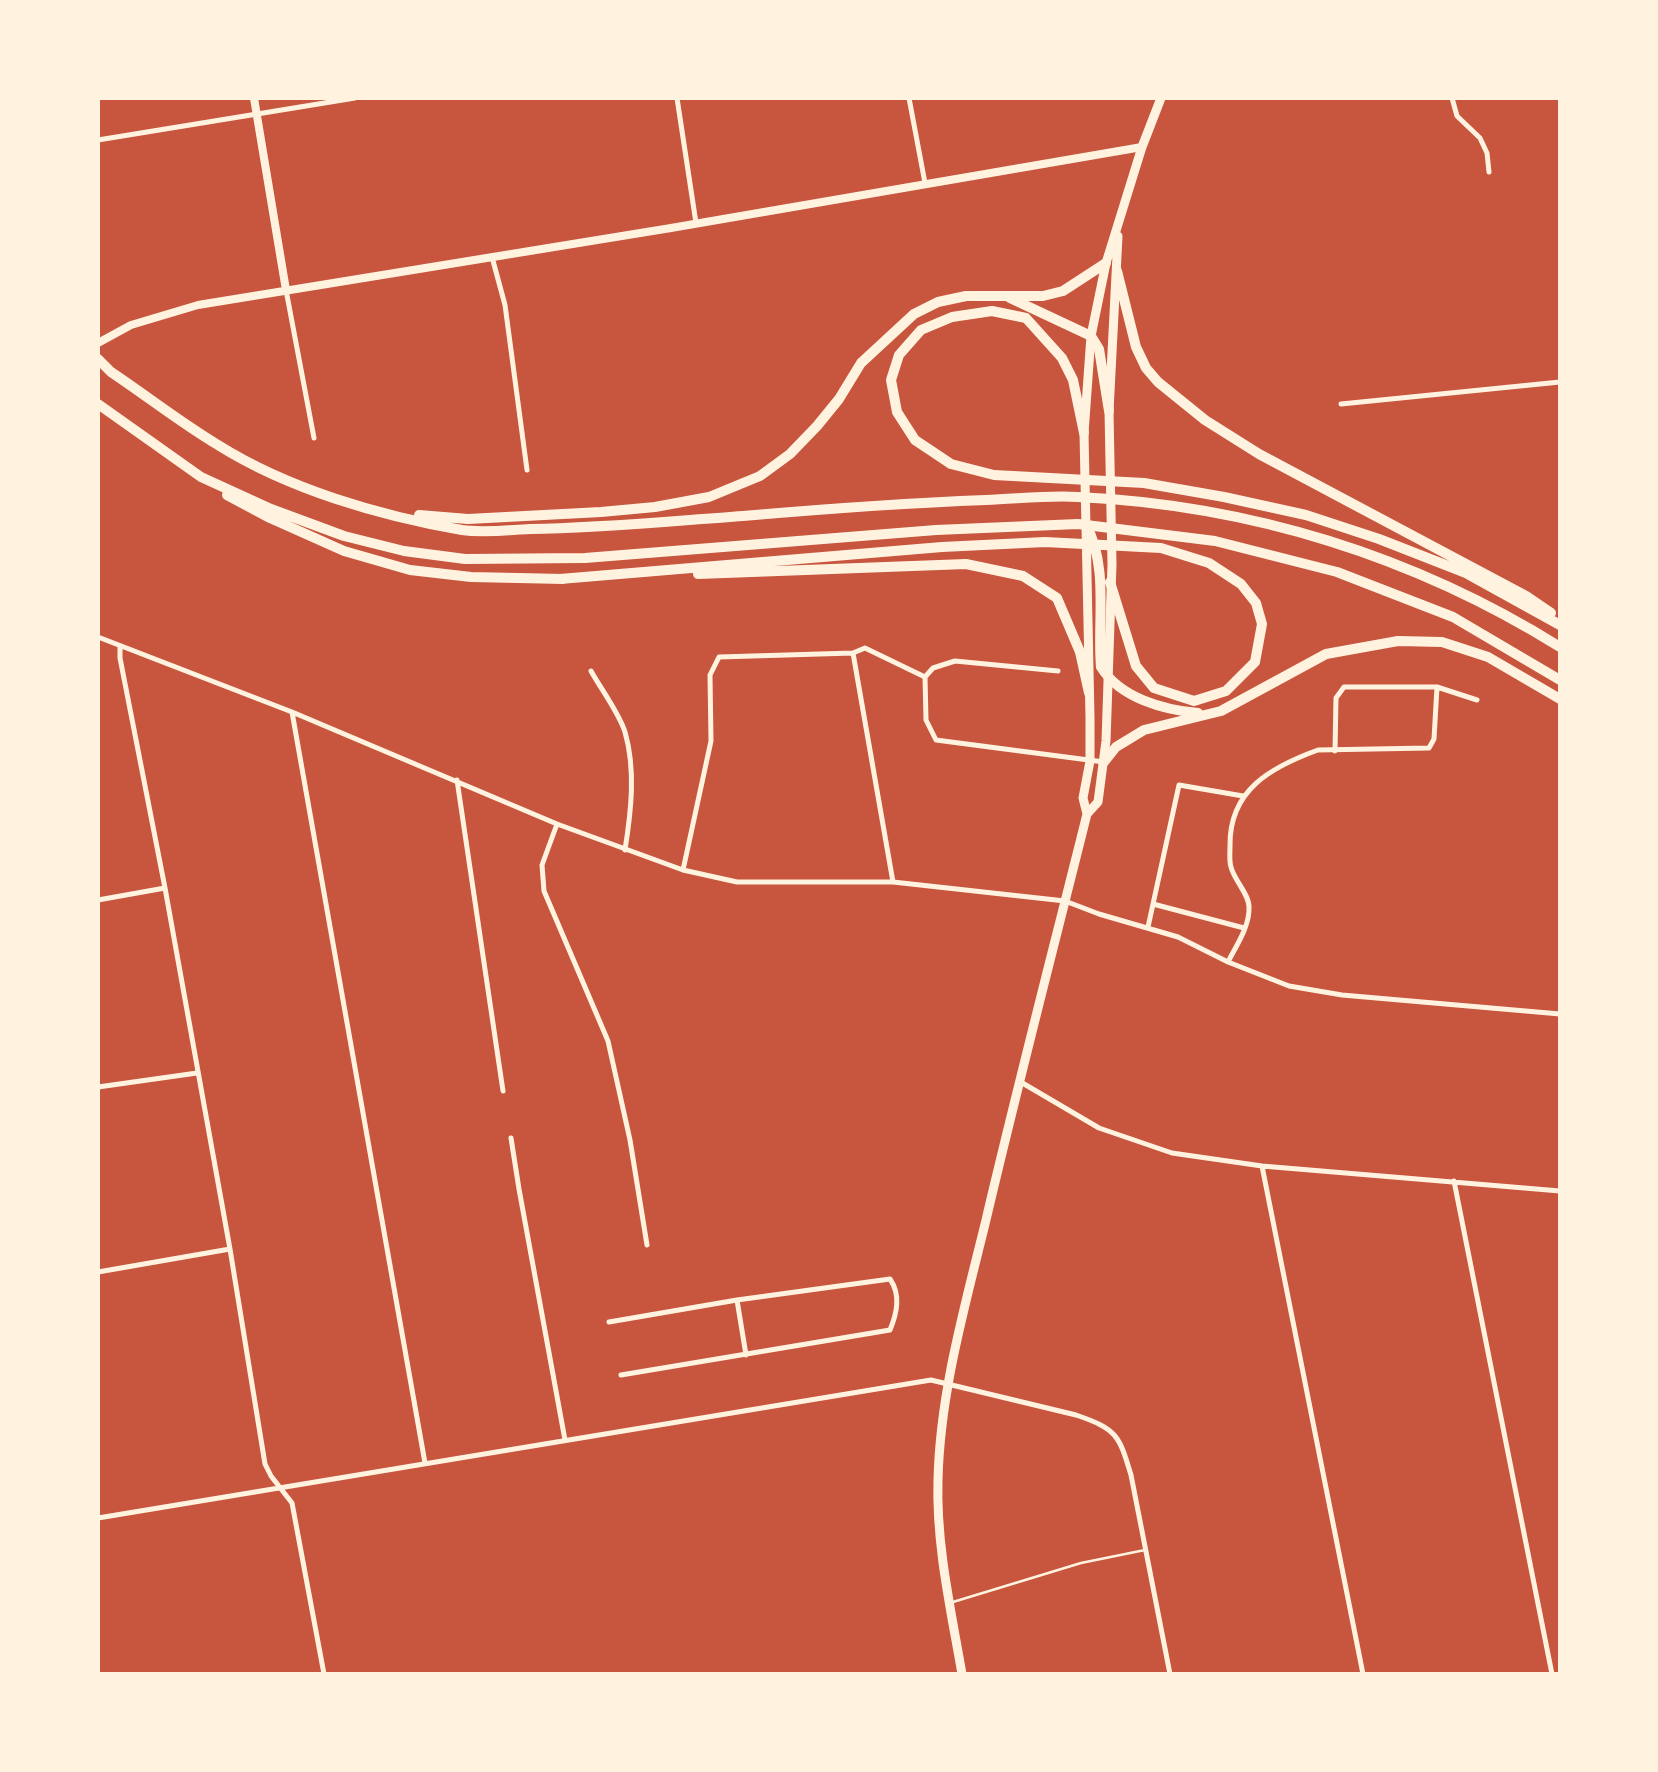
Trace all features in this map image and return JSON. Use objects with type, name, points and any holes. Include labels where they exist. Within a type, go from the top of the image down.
[{"type":"highway","points":[[382,513],[468,519],[601,512],[655,507],[709,497],[760,476],[790,454],[839,398],[861,363],[914,314],[938,302],[966,296],[1043,296],[1063,291],[1106,263]]},
{"type":"highway","points":[[1117,271],[1136,347],[1146,368],[1158,382],[1209,424],[1288,470],[1526,596],[1560,619]]},
{"type":"highway","points":[[1008,297],[1091,336],[1099,349],[1109,411]]},
{"type":"highway","points":[[1084,433],[1073,380],[1062,358],[1026,318],[992,310],[952,317],[922,330],[899,355],[891,380],[897,412],[915,440],[951,464],[994,475],[1144,483],[1224,496],[1306,515],[1379,539],[1466,573],[1560,625]]},
{"type":"highway","points":[[98,359],[111,372],[219,446],[283,480],[382,513],[466,531],[585,528],[952,501],[1074,496],[1142,502],[1216,512],[1279,525],[1342,544],[1403,566],[1463,593],[1560,647]]},
{"type":"highway","points":[[98,404],[234,499],[344,551],[410,570],[471,577],[560,579],[966,564],[1023,576],[1057,598],[1080,652],[1090,693]]},
{"type":"highway","points":[[201,477],[271,509],[344,536],[404,551],[465,559],[585,558],[936,530],[1078,524],[1214,541],[1337,572],[1453,617],[1560,680]]},
{"type":"highway","points":[[1087,525],[1095,541],[1099,563],[1101,667],[1108,679],[1145,701],[1178,711],[1205,714]]},
{"type":"highway","points":[[560,579],[942,547],[1045,542],[1161,548],[1209,563],[1241,584],[1255,603],[1262,624],[1255,662],[1226,691],[1194,701],[1154,688],[1136,666],[1110,582]]},
{"type":"highway","points":[[1104,762],[1116,747],[1144,730],[1221,711],[1326,654],[1398,641],[1442,642],[1488,657],[1560,699]]},
{"type":"main road","points":[[254,98],[286,290]]},
{"type":"main road","points":[[1087,814],[1083,799],[1090,761],[1090,693],[1084,433],[1091,336],[1106,263],[1142,147],[1161,98]]},
{"type":"main road","points":[[98,343],[131,325],[198,305],[1142,147]]},
{"type":"main road","points":[[962,1674],[939,1531],[941,1432],[948,1383],[1019,1081],[1087,814],[1097,802],[1104,762],[1112,564],[1109,411],[1119,224]]},
{"type":"street","points":[[98,141],[355,98]]},
{"type":"street","points":[[677,98],[696,223]]},
{"type":"street","points":[[909,98],[925,183]]},
{"type":"street","points":[[1452,98],[1457,116],[1480,138],[1487,153],[1489,172]]},
{"type":"street","points":[[492,257],[505,305],[527,470]]},
{"type":"street","points":[[286,290],[314,438]]},
{"type":"street","points":[[1341,404],[1560,382]]},
{"type":"street","points":[[98,637],[292,712],[557,824],[683,870],[737,882],[893,882],[1065,901],[1178,937],[1228,962],[1289,986],[1342,995],[1560,1014]]},
{"type":"street","points":[[120,646],[120,658],[165,888],[230,1249],[265,1464],[292,1503],[324,1674]]},
{"type":"street","points":[[683,870],[711,741],[710,675],[719,657],[853,653],[865,648],[925,677]]},
{"type":"street","points":[[853,653],[893,882]]},
{"type":"street","points":[[1058,671],[955,661],[933,668],[925,677],[926,719],[936,740],[1104,762]]},
{"type":"street","points":[[591,671],[625,731],[631,780],[631,815],[625,850]]},
{"type":"street","points":[[1335,751],[1336,698],[1344,687],[1437,687],[1477,700]]},
{"type":"street","points":[[1228,962],[1244,928],[1249,905],[1230,866],[1230,830],[1242,796],[1256,782],[1301,756],[1318,750],[1429,748],[1434,739],[1437,687]]},
{"type":"street","points":[[292,712],[425,1463]]},
{"type":"street","points":[[457,780],[503,1091]]},
{"type":"street","points":[[1148,927],[1179,785],[1242,796]]},
{"type":"street","points":[[557,824],[542,865],[544,891],[608,1041],[630,1140],[647,1245]]},
{"type":"street","points":[[98,900],[165,888]]},
{"type":"street","points":[[1152,907],[1244,928]]},
{"type":"street","points":[[98,1087],[197,1073]]},
{"type":"street","points":[[1019,1081],[1099,1128],[1172,1153],[1262,1166],[1560,1191]]},
{"type":"street","points":[[512,1138],[565,1440]]},
{"type":"street","points":[[1262,1166],[1363,1674]]},
{"type":"street","points":[[1454,1181],[1552,1674]]},
{"type":"street","points":[[98,1272],[230,1249]]},
{"type":"street","points":[[609,1322],[737,1300],[890,1279],[896,1291],[896,1315],[890,1330],[621,1375]]},
{"type":"street","points":[[737,1300],[746,1355]]},
{"type":"street","points":[[98,1518],[931,1380],[1076,1415],[1111,1431],[1123,1447],[1170,1674]]},
{"type":"lane","points":[[950,1603],[1081,1563],[1145,1550]]}]
